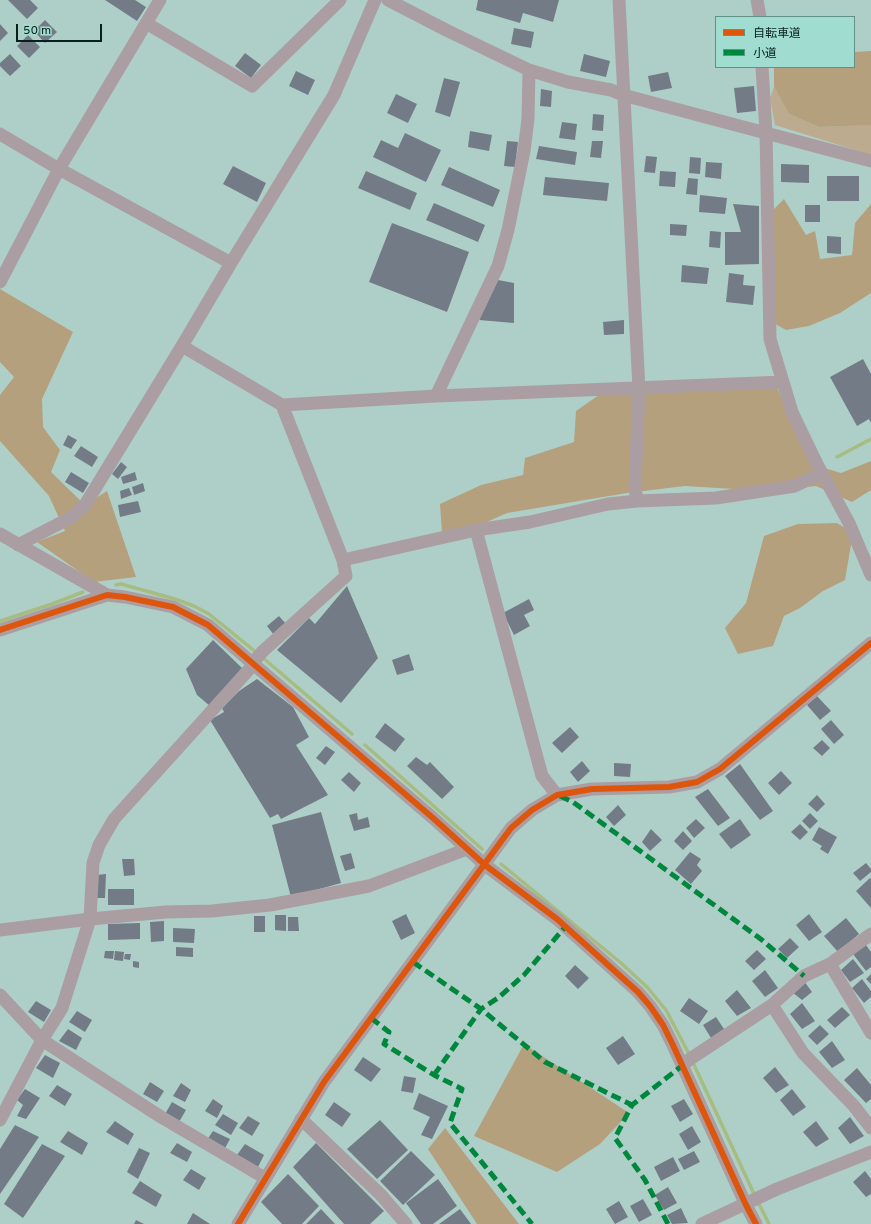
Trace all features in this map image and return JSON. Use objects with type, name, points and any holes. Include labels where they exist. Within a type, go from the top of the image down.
[{"type":"street","points":[[0,282],[59,169],[160,0]]},
{"type":"street","points":[[146,23],[252,86],[340,0]]},
{"type":"street","points":[[18,545],[70,518],[85,505],[334,95],[375,0]]},
{"type":"street","points":[[388,0],[529,70],[568,82],[611,90],[623,95],[871,161]]},
{"type":"street","points":[[619,0],[639,389],[635,487],[637,501]]},
{"type":"street","points":[[757,0],[760,16]]},
{"type":"street","points":[[762,68],[766,132],[770,340],[792,412],[849,523],[871,575]]},
{"type":"street","points":[[436,396],[498,266],[508,230],[524,151],[528,119],[529,70]]},
{"type":"street","points":[[0,134],[59,169],[231,263]]},
{"type":"street","points":[[182,346],[282,405],[436,396],[783,382]]},
{"type":"street","points":[[0,1120],[42,1040],[62,1008],[90,919],[93,863],[99,845],[114,819],[258,658],[346,576],[344,560],[282,405]]},
{"type":"street","points":[[344,560],[476,530],[530,522],[608,504],[637,501],[716,498],[795,486],[822,473]]},
{"type":"street","points":[[476,530],[542,776],[557,795]]},
{"type":"street","points":[[0,534],[107,595],[125,597],[173,607],[208,625],[258,658],[485,865],[557,919],[638,992],[689,1060],[753,1201],[756,1224]]},
{"type":"street","points":[[0,630],[107,595]]},
{"type":"street","points":[[238,1224],[324,1082],[511,828],[532,810],[557,795],[592,789],[669,788],[697,782],[720,769],[871,643]]},
{"type":"street","points":[[0,930],[90,919],[166,912],[212,911],[270,905],[369,886],[467,848]]},
{"type":"street","points":[[689,1060],[772,1005],[804,976],[830,964],[871,934]]},
{"type":"street","points":[[830,964],[871,1033]]},
{"type":"street","points":[[0,995],[42,1040],[161,1117],[265,1178]]},
{"type":"street","points":[[772,1005],[803,1053],[854,1106],[871,1128]]},
{"type":"street","points":[[301,1119],[381,1195],[406,1224]]},
{"type":"street","points":[[702,1224],[778,1189],[871,1152]]},
{"type":"shaded area","points":[[871,51],[871,125],[819,127],[789,114],[774,87],[774,68],[855,68],[855,52]]},
{"type":"shaded area","points":[[774,87],[789,114],[819,127],[871,125],[871,155],[775,125],[770,98]]},
{"type":"shaded area","points":[[784,199],[806,235],[815,231],[820,259],[852,255],[855,223],[871,204],[871,293],[840,313],[809,326],[786,330],[770,321],[772,211]]},
{"type":"shaded area","points":[[0,289],[73,332],[42,399],[43,427],[60,450],[51,472],[85,505],[107,491],[136,577],[94,582],[37,542],[65,531],[49,496],[0,441],[0,395],[14,377],[0,362]]},
{"type":"shaded area","points":[[775,383],[811,464],[841,473],[871,461],[871,490],[852,502],[816,486],[766,491],[685,486],[627,493],[507,513],[462,533],[442,533],[440,504],[481,485],[523,475],[525,458],[574,442],[576,411],[606,390]]},
{"type":"shaded area","points":[[837,523],[853,533],[845,580],[823,591],[800,608],[784,616],[773,646],[738,654],[725,628],[746,603],[764,536],[798,524]]},
{"type":"shaded area","points":[[524,1044],[629,1113],[600,1144],[557,1172],[474,1136]]},
{"type":"shaded area","points":[[445,1128],[519,1224],[477,1224],[428,1149]]},
{"type":"building","points":[[8,0],[30,0],[38,8],[27,19]]},
{"type":"building","points":[[105,0],[135,0],[146,7],[137,21]]},
{"type":"building","points":[[478,0],[559,0],[553,22],[523,13],[520,23],[476,10]]},
{"type":"building","points":[[45,20],[57,32],[45,43],[34,31]]},
{"type":"building","points":[[0,24],[8,33],[0,41]]},
{"type":"building","points":[[514,28],[534,32],[531,48],[511,44]]},
{"type":"building","points":[[28,35],[40,47],[29,58],[17,46]]},
{"type":"building","points":[[245,53],[261,65],[251,78],[235,66]]},
{"type":"building","points":[[10,54],[21,66],[10,76],[0,66],[0,63]]},
{"type":"building","points":[[584,54],[610,61],[606,77],[580,71]]},
{"type":"building","points":[[296,71],[315,80],[308,95],[289,86]]},
{"type":"building","points":[[668,72],[672,88],[651,92],[648,76]]},
{"type":"building","points":[[444,78],[460,82],[450,117],[435,112]]},
{"type":"building","points":[[754,86],[756,111],[737,113],[734,88]]},
{"type":"building","points":[[541,89],[552,91],[551,107],[540,106]]},
{"type":"building","points":[[396,94],[417,104],[408,123],[387,113]]},
{"type":"building","points":[[593,114],[604,115],[603,131],[592,130]]},
{"type":"building","points":[[562,122],[577,124],[575,140],[559,138]]},
{"type":"building","points":[[470,131],[492,135],[489,151],[468,147]]},
{"type":"building","points":[[405,133],[441,150],[426,182],[373,157],[381,140],[398,148]]},
{"type":"building","points":[[507,141],[518,142],[515,167],[504,166]]},
{"type":"building","points":[[592,141],[603,141],[601,158],[590,157]]},
{"type":"building","points":[[539,146],[577,152],[575,165],[536,159]]},
{"type":"building","points":[[646,156],[657,157],[655,173],[644,172]]},
{"type":"building","points":[[690,157],[701,158],[700,174],[689,173]]},
{"type":"building","points":[[706,162],[722,163],[721,179],[705,177]]},
{"type":"building","points":[[781,164],[809,165],[809,183],[781,182]]},
{"type":"building","points":[[233,166],[266,183],[257,202],[223,184]]},
{"type":"building","points":[[449,167],[500,190],[493,207],[441,185]]},
{"type":"building","points":[[366,171],[417,193],[410,210],[358,188]]},
{"type":"building","points":[[660,171],[676,172],[675,187],[659,186]]},
{"type":"building","points":[[827,176],[859,176],[859,201],[827,201]]},
{"type":"building","points":[[545,177],[609,183],[607,201],[543,195]]},
{"type":"building","points":[[688,178],[698,179],[697,195],[686,194]]},
{"type":"building","points":[[700,195],[727,198],[725,214],[699,212]]},
{"type":"building","points":[[434,203],[485,225],[478,242],[426,220]]},
{"type":"building","points":[[733,204],[759,206],[759,264],[725,265],[725,232],[741,232]]},
{"type":"building","points":[[805,205],[820,205],[820,222],[805,222]]},
{"type":"building","points":[[392,223],[469,252],[447,312],[369,282]]},
{"type":"building","points":[[670,224],[687,225],[686,236],[670,235]]},
{"type":"building","points":[[710,231],[721,232],[720,248],[709,247]]},
{"type":"building","points":[[827,236],[841,237],[841,254],[827,253]]},
{"type":"building","points":[[682,265],[709,268],[707,284],[681,282]]},
{"type":"building","points":[[729,273],[744,275],[743,285],[755,286],[753,305],[726,302]]},
{"type":"building","points":[[498,280],[514,283],[514,323],[479,320]]},
{"type":"building","points":[[624,320],[624,334],[604,335],[603,322]]},
{"type":"building","points":[[863,359],[871,374],[871,423],[869,419],[857,426],[830,377]]},
{"type":"building","points":[[68,435],[77,440],[71,449],[63,445]]},
{"type":"building","points":[[81,446],[98,457],[92,467],[74,456]]},
{"type":"building","points":[[121,462],[127,467],[118,479],[112,474]]},
{"type":"building","points":[[71,472],[89,483],[83,493],[65,482]]},
{"type":"building","points":[[135,472],[137,480],[123,484],[121,477]]},
{"type":"building","points":[[143,483],[145,491],[134,495],[132,487]]},
{"type":"building","points":[[129,488],[132,495],[121,499],[120,491]]},
{"type":"building","points":[[138,501],[141,512],[120,517],[118,505]]},
{"type":"building","points":[[347,586],[378,658],[341,703],[277,650],[309,618],[315,624]]},
{"type":"building","points":[[529,599],[534,610],[524,615],[530,626],[514,635],[503,613]]},
{"type":"building","points":[[279,616],[286,624],[274,635],[267,626]]},
{"type":"building","points":[[213,640],[242,668],[210,706],[197,695],[186,669]]},
{"type":"building","points":[[409,654],[414,670],[397,675],[392,660]]},
{"type":"building","points":[[257,679],[293,707],[309,737],[296,745],[328,795],[281,819],[278,814],[270,818],[210,720],[224,712],[222,708],[239,691]]},
{"type":"building","points":[[817,696],[831,711],[820,720],[807,705]]},
{"type":"building","points":[[831,720],[844,735],[834,744],[821,729]]},
{"type":"building","points":[[385,723],[405,739],[395,752],[375,737]]},
{"type":"building","points":[[570,727],[579,737],[562,753],[552,743]]},
{"type":"building","points":[[822,740],[830,748],[822,756],[813,748]]},
{"type":"building","points":[[326,746],[335,752],[325,765],[316,758]]},
{"type":"building","points":[[416,757],[427,765],[430,762],[454,787],[442,799],[407,766]]},
{"type":"building","points":[[582,761],[590,771],[578,782],[570,772]]},
{"type":"building","points":[[614,763],[631,764],[630,777],[614,776]]},
{"type":"building","points":[[740,764],[773,811],[760,820],[725,776]]},
{"type":"building","points":[[781,771],[792,783],[779,795],[768,783]]},
{"type":"building","points":[[349,772],[361,783],[354,792],[341,780]]},
{"type":"building","points":[[708,789],[730,818],[718,826],[695,797]]},
{"type":"building","points":[[817,795],[825,804],[817,812],[808,804]]},
{"type":"building","points":[[618,805],[626,815],[614,826],[606,817]]},
{"type":"building","points":[[321,812],[341,883],[291,897],[272,825]]},
{"type":"building","points":[[357,813],[358,820],[368,817],[370,827],[354,831],[349,815]]},
{"type":"building","points":[[810,813],[818,821],[810,829],[802,821]]},
{"type":"building","points":[[696,819],[705,828],[694,838],[686,828]]},
{"type":"building","points":[[740,819],[751,835],[731,849],[719,834]]},
{"type":"building","points":[[800,824],[808,832],[800,840],[791,832]]},
{"type":"building","points":[[819,827],[837,837],[828,854],[820,849],[822,846],[812,840]]},
{"type":"building","points":[[651,829],[662,840],[650,851],[642,842]]},
{"type":"building","points":[[683,831],[692,841],[683,850],[674,841]]},
{"type":"building","points":[[690,852],[701,859],[697,865],[702,871],[691,884],[675,870]]},
{"type":"building","points":[[351,853],[355,868],[345,871],[340,856]]},
{"type":"building","points":[[122,859],[134,859],[135,875],[124,876]]},
{"type":"building","points":[[866,863],[871,869],[871,872],[860,881],[853,873]]},
{"type":"building","points":[[106,874],[105,898],[96,898],[96,875]]},
{"type":"building","points":[[870,878],[871,879],[871,908],[856,891]]},
{"type":"building","points":[[108,889],[134,889],[134,905],[108,905]]},
{"type":"building","points":[[406,914],[415,933],[401,940],[392,921]]},
{"type":"building","points":[[809,914],[822,932],[809,941],[796,925]]},
{"type":"building","points":[[275,915],[286,915],[286,931],[275,930]]},
{"type":"building","points":[[254,916],[265,916],[265,932],[254,932]]},
{"type":"building","points":[[288,917],[298,917],[299,931],[288,931]]},
{"type":"building","points":[[846,918],[859,934],[838,952],[824,936]]},
{"type":"building","points":[[164,921],[164,941],[151,942],[150,922]]},
{"type":"building","points":[[140,923],[140,939],[108,940],[108,924]]},
{"type":"building","points":[[173,928],[195,929],[194,943],[173,942]]},
{"type":"building","points":[[790,938],[799,947],[787,958],[778,949]]},
{"type":"building","points":[[866,945],[871,952],[871,967],[866,971],[853,954]]},
{"type":"building","points":[[176,947],[193,948],[193,957],[176,956]]},
{"type":"building","points":[[757,950],[766,959],[754,970],[745,961]]},
{"type":"building","points":[[105,951],[114,951],[113,959],[104,958]]},
{"type":"building","points":[[115,951],[124,952],[123,961],[114,960]]},
{"type":"building","points":[[125,954],[131,954],[130,960],[124,959]]},
{"type":"building","points":[[853,959],[864,973],[850,982],[841,970]]},
{"type":"building","points":[[133,961],[139,962],[139,968],[133,967]]},
{"type":"building","points":[[575,965],[589,978],[578,989],[565,976]]},
{"type":"building","points":[[765,970],[778,988],[765,997],[752,981]]},
{"type":"building","points":[[871,974],[871,984],[866,979]]},
{"type":"building","points":[[862,979],[871,991],[871,997],[864,1003],[852,988]]},
{"type":"building","points":[[804,981],[812,992],[802,1000],[792,992]]},
{"type":"building","points":[[737,990],[751,1008],[737,1016],[725,1001]]},
{"type":"building","points":[[689,998],[708,1011],[699,1024],[680,1011]]},
{"type":"building","points":[[36,1001],[51,1010],[44,1022],[28,1012]]},
{"type":"building","points":[[802,1003],[815,1021],[802,1029],[790,1014]]},
{"type":"building","points":[[842,1007],[850,1015],[835,1028],[827,1020]]},
{"type":"building","points":[[77,1011],[92,1020],[85,1032],[69,1022]]},
{"type":"building","points":[[716,1017],[724,1029],[711,1038],[703,1025]]},
{"type":"building","points":[[820,1025],[829,1034],[817,1045],[808,1036]]},
{"type":"building","points":[[68,1029],[82,1038],[76,1050],[59,1041]]},
{"type":"building","points":[[623,1036],[635,1054],[618,1065],[606,1048]]},
{"type":"building","points":[[832,1041],[845,1060],[832,1068],[819,1052]]},
{"type":"building","points":[[45,1055],[60,1063],[53,1078],[36,1068]]},
{"type":"building","points":[[363,1057],[381,1069],[371,1082],[354,1070]]},
{"type":"building","points":[[775,1067],[789,1085],[776,1093],[763,1078]]},
{"type":"building","points":[[857,1068],[871,1085],[871,1099],[866,1103],[844,1080]]},
{"type":"building","points":[[404,1076],[416,1078],[413,1093],[401,1091]]},
{"type":"building","points":[[150,1082],[164,1091],[157,1102],[143,1094]]},
{"type":"building","points":[[181,1083],[191,1090],[185,1102],[173,1096]]},
{"type":"building","points":[[57,1085],[72,1094],[65,1106],[49,1096]]},
{"type":"building","points":[[25,1089],[40,1098],[26,1119],[17,1116],[23,1105],[17,1100]]},
{"type":"building","points":[[792,1089],[806,1107],[793,1116],[780,1100]]},
{"type":"building","points":[[419,1093],[448,1106],[432,1139],[421,1135],[430,1117],[413,1109]]},
{"type":"building","points":[[213,1099],[223,1106],[217,1118],[205,1111]]},
{"type":"building","points":[[684,1099],[693,1114],[680,1122],[671,1106]]},
{"type":"building","points":[[172,1102],[186,1110],[179,1122],[165,1114]]},
{"type":"building","points":[[334,1102],[351,1114],[342,1127],[325,1115]]},
{"type":"building","points":[[223,1114],[238,1123],[231,1135],[215,1125]]},
{"type":"building","points":[[248,1116],[260,1123],[252,1136],[239,1128]]},
{"type":"building","points":[[850,1117],[864,1136],[850,1144],[838,1128]]},
{"type":"building","points":[[380,1120],[408,1150],[377,1179],[347,1149]]},
{"type":"building","points":[[115,1121],[134,1134],[128,1145],[106,1132]]},
{"type":"building","points":[[816,1121],[829,1139],[816,1147],[803,1132]]},
{"type":"building","points":[[15,1125],[39,1137],[0,1194],[0,1149]]},
{"type":"building","points":[[692,1126],[701,1142],[688,1150],[679,1134]]},
{"type":"building","points":[[68,1131],[88,1143],[82,1155],[60,1142]]},
{"type":"building","points":[[213,1131],[230,1139],[224,1150],[207,1140]]},
{"type":"building","points":[[177,1143],[192,1152],[187,1162],[170,1153]]},
{"type":"building","points":[[316,1143],[384,1211],[370,1224],[344,1224],[293,1167]]},
{"type":"building","points":[[42,1144],[65,1156],[23,1218],[4,1204]]},
{"type":"building","points":[[245,1144],[264,1155],[258,1167],[237,1155]]},
{"type":"building","points":[[139,1148],[150,1153],[138,1179],[127,1172]]},
{"type":"building","points":[[411,1151],[435,1175],[403,1205],[380,1181]]},
{"type":"building","points":[[694,1151],[700,1162],[684,1170],[678,1159]]},
{"type":"building","points":[[673,1157],[680,1171],[661,1181],[654,1167]]},
{"type":"building","points":[[191,1169],[206,1178],[199,1190],[183,1180]]},
{"type":"building","points":[[865,1171],[871,1179],[871,1194],[866,1197],[853,1182]]},
{"type":"building","points":[[288,1174],[319,1206],[302,1224],[282,1224],[261,1202]]},
{"type":"building","points":[[438,1179],[457,1206],[433,1224],[421,1224],[406,1203]]},
{"type":"building","points":[[140,1181],[162,1195],[156,1207],[132,1193]]},
{"type":"building","points":[[668,1187],[677,1203],[664,1210],[655,1195]]},
{"type":"building","points":[[643,1199],[652,1215],[639,1222],[630,1206]]},
{"type":"building","points":[[619,1201],[628,1217],[615,1224],[606,1209]]},
{"type":"building","points":[[681,1208],[688,1223],[672,1224],[667,1215]]},
{"type":"building","points":[[321,1209],[335,1224],[306,1224]]},
{"type":"building","points":[[460,1209],[471,1224],[439,1224]]},
{"type":"building","points":[[193,1213],[210,1224],[187,1224]]},
{"type":"building","points":[[136,1220],[144,1224],[134,1224]]},
{"type":"waterway","points":[[837,457],[871,439]]},
{"type":"waterway","points":[[116,585],[121,584],[175,599],[194,606],[209,614],[257,653]]},
{"type":"waterway","points":[[0,621],[83,592]]},
{"type":"waterway","points":[[262,657],[352,734]]},
{"type":"waterway","points":[[365,745],[482,849]]},
{"type":"waterway","points":[[501,864],[621,963],[647,987],[666,1010],[689,1054],[755,1196]]},
{"type":"waterway","points":[[758,1202],[769,1224]]},
{"type":"marked path","points":[[560,796],[573,802],[762,940],[804,976]]},
{"type":"marked path","points":[[434,1075],[481,1009],[498,998],[524,975],[565,927]]},
{"type":"marked path","points":[[413,962],[481,1009],[545,1062],[632,1105]]},
{"type":"marked path","points":[[371,1018],[389,1032],[384,1044],[434,1075],[462,1089],[450,1123],[532,1224]]},
{"type":"marked path","points":[[668,1224],[645,1180],[615,1138],[632,1105],[683,1065]]},
{"type":"cycle path","points":[[0,630],[107,595],[125,597],[173,607],[208,625],[433,818],[485,865],[557,919],[638,992],[663,1025],[756,1224]]},
{"type":"cycle path","points":[[238,1224],[324,1082],[511,828],[532,810],[557,795],[592,789],[669,787],[697,782],[720,769],[871,643]]}]
